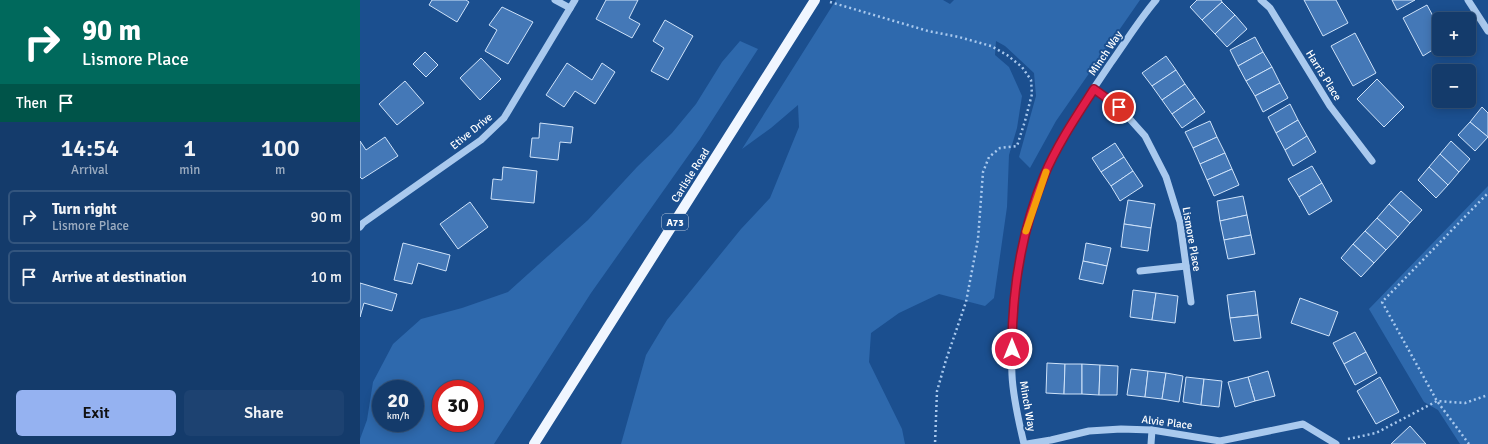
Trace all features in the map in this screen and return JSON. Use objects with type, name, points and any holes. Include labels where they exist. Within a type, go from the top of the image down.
[{"type":"main road","name":"Carlisle Road","points":[[534,444],[815,0]]},
{"type":"street","points":[[555,0],[570,8]]},
{"type":"street","name":"Etive Drive","points":[[361,223],[482,140],[504,118],[575,0]]},
{"type":"street","name":"Minch Way","points":[[1026,444],[1018,419],[1012,377],[1012,320],[1015,284],[1028,223],[1044,176],[1067,130],[1156,0]]},
{"type":"street","name":"Harris Place","points":[[1261,0],[1270,8],[1330,106],[1372,161]]},
{"type":"street","points":[[1468,0],[1488,31]]},
{"type":"street","name":"Lismore Place","points":[[1094,89],[1119,107],[1145,136],[1166,177],[1180,222],[1191,302]]},
{"type":"street","points":[[1140,270],[1186,266]]},
{"type":"street","name":"Alvie Place","points":[[1026,444],[1089,431],[1121,429],[1152,430],[1220,441],[1303,424],[1335,443]]},
{"type":"street","points":[[1151,444],[1152,430]]},
{"type":"path","points":[[823,0],[928,31],[959,37],[991,46],[1007,54],[1022,67],[1031,80],[1032,94],[1025,121],[1016,146],[1000,148],[989,157],[983,172],[978,239],[966,302],[937,391],[935,444]]},
{"type":"path","points":[[1469,444],[1437,401],[1382,302],[1488,193]]},
{"type":"path","points":[[1335,443],[1376,433],[1437,401],[1465,403],[1488,395]]},
{"type":"shaded area","points":[[836,0],[943,0],[950,4],[954,0],[1140,0],[1056,121],[1030,168],[1019,157],[1036,96],[1034,73],[1005,46],[996,41],[995,55],[1009,67],[1022,96],[1017,128],[1009,155],[1007,207],[994,298],[985,306],[939,294],[899,313],[871,333],[869,362],[902,429],[905,444],[621,444],[646,355],[667,320],[741,229],[770,198],[799,127],[798,105],[771,128],[742,149]]},
{"type":"shaded area","points":[[740,41],[758,49],[700,139],[591,293],[494,444],[360,444],[360,439],[367,420],[372,388],[372,432],[424,432],[424,380],[374,380],[393,344],[421,319],[462,308],[508,292],[588,220],[637,167],[672,133],[696,104],[722,62]]},
{"type":"shaded area","points":[[1488,186],[1488,444],[1460,444],[1438,410],[1424,402],[1369,309]]},
{"type":"building","points":[[432,0],[466,0],[469,2],[457,22],[429,5]]},
{"type":"building","points":[[606,0],[638,0],[629,18],[640,24],[632,38],[596,19]]},
{"type":"building","points":[[1197,0],[1221,0],[1222,2],[1202,20],[1190,7]]},
{"type":"building","points":[[1304,0],[1336,0],[1348,23],[1323,36]]},
{"type":"building","points":[[1392,0],[1415,0],[1397,10]]},
{"type":"building","points":[[1222,2],[1235,15],[1215,34],[1202,20]]},
{"type":"building","points":[[1427,5],[1432,14],[1432,50],[1423,56],[1403,18]]},
{"type":"building","points":[[502,7],[533,22],[508,64],[485,51],[497,30],[489,25]]},
{"type":"building","points":[[1235,15],[1247,29],[1227,47],[1215,34]]},
{"type":"building","points":[[665,20],[693,36],[668,80],[651,71],[664,48],[653,41]]},
{"type":"building","points":[[1355,33],[1376,73],[1353,86],[1331,46]]},
{"type":"building","points":[[1255,37],[1263,52],[1238,66],[1230,50]]},
{"type":"building","points":[[425,52],[438,65],[426,77],[413,64]]},
{"type":"building","points":[[1263,52],[1272,67],[1246,81],[1238,66]]},
{"type":"building","points":[[1166,56],[1176,70],[1152,86],[1142,73]]},
{"type":"building","points":[[481,58],[501,79],[480,100],[460,78]]},
{"type":"building","points":[[567,63],[592,80],[602,63],[615,72],[595,104],[575,91],[564,107],[546,95]]},
{"type":"building","points":[[1272,67],[1280,83],[1255,96],[1246,81]]},
{"type":"building","points":[[1176,70],[1185,84],[1162,100],[1152,86]]},
{"type":"building","points":[[1377,79],[1404,107],[1384,127],[1357,99]]},
{"type":"building","points":[[405,81],[424,103],[397,125],[379,104]]},
{"type":"building","points":[[1280,83],[1288,98],[1263,112],[1255,96]]},
{"type":"building","points":[[1185,84],[1195,98],[1172,114],[1162,100]]},
{"type":"building","points":[[1195,98],[1205,112],[1182,128],[1172,114]]},
{"type":"building","points":[[1290,104],[1298,120],[1276,133],[1268,117]]},
{"type":"building","points":[[1482,107],[1488,113],[1488,137],[1470,122]]},
{"type":"building","points":[[1298,120],[1307,136],[1285,150],[1276,133]]},
{"type":"building","points":[[1210,121],[1217,137],[1193,148],[1185,132]]},
{"type":"building","points":[[1470,122],[1488,137],[1475,151],[1458,135]]},
{"type":"building","points":[[540,123],[573,127],[571,143],[560,142],[558,160],[530,157],[532,138],[539,138]]},
{"type":"building","points":[[1307,136],[1316,152],[1293,166],[1285,150]]},
{"type":"building","points":[[385,137],[398,156],[362,179],[360,177],[360,141],[366,150]]},
{"type":"building","points":[[1217,137],[1225,153],[1200,164],[1193,148]]},
{"type":"building","points":[[1451,141],[1470,159],[1459,172],[1440,154]]},
{"type":"building","points":[[1115,143],[1124,157],[1101,172],[1092,158]]},
{"type":"building","points":[[1225,153],[1232,169],[1207,180],[1200,164]]},
{"type":"building","points":[[1440,154],[1459,172],[1448,185],[1429,167]]},
{"type":"building","points":[[1124,157],[1133,171],[1111,186],[1101,172]]},
{"type":"building","points":[[1312,166],[1322,183],[1299,197],[1288,179]]},
{"type":"building","points":[[503,167],[537,171],[534,203],[491,199],[493,179],[502,180]]},
{"type":"building","points":[[1429,167],[1448,185],[1436,198],[1418,180]]},
{"type":"building","points":[[1232,169],[1239,185],[1214,196],[1207,180]]},
{"type":"building","points":[[1133,171],[1143,186],[1120,201],[1111,186]]},
{"type":"building","points":[[1322,183],[1332,201],[1309,215],[1299,197]]},
{"type":"building","points":[[1401,191],[1422,210],[1410,223],[1389,204]]},
{"type":"building","points":[[1243,196],[1247,215],[1220,221],[1217,201]]},
{"type":"building","points":[[1128,200],[1155,204],[1151,228],[1124,224]]},
{"type":"building","points":[[470,202],[488,227],[458,249],[440,224]]},
{"type":"building","points":[[1389,204],[1410,223],[1398,237],[1377,218]]},
{"type":"building","points":[[1247,215],[1251,235],[1224,240],[1220,221]]},
{"type":"building","points":[[1377,218],[1398,237],[1386,250],[1365,231]]},
{"type":"building","points":[[1124,224],[1151,228],[1148,251],[1121,247]]},
{"type":"building","points":[[1365,231],[1386,250],[1374,263],[1353,244]]},
{"type":"building","points":[[1251,235],[1255,254],[1228,259],[1224,240]]},
{"type":"building","points":[[403,243],[450,255],[446,271],[418,263],[412,284],[394,280]]},
{"type":"building","points":[[1086,243],[1111,248],[1107,266],[1083,261]]},
{"type":"building","points":[[1353,244],[1374,263],[1361,277],[1341,258]]},
{"type":"building","points":[[1083,261],[1107,266],[1103,284],[1079,279]]},
{"type":"building","points":[[360,283],[397,294],[392,311],[364,303],[360,317]]},
{"type":"building","points":[[1133,290],[1156,293],[1152,320],[1130,317]]},
{"type":"building","points":[[1255,291],[1258,315],[1230,318],[1227,295]]},
{"type":"building","points":[[1156,293],[1178,296],[1175,323],[1152,320]]},
{"type":"building","points":[[1300,298],[1338,312],[1329,336],[1291,323]]},
{"type":"building","points":[[1258,315],[1261,338],[1234,341],[1230,318]]},
{"type":"building","points":[[1355,332],[1366,352],[1344,364],[1333,343]]},
{"type":"building","points":[[1366,352],[1377,373],[1355,385],[1344,364]]},
{"type":"building","points":[[1047,363],[1065,364],[1064,394],[1046,393]]},
{"type":"building","points":[[1065,364],[1082,364],[1082,394],[1064,394]]},
{"type":"building","points":[[1082,364],[1100,365],[1099,395],[1082,394]]},
{"type":"building","points":[[1100,365],[1118,366],[1117,395],[1099,395]]},
{"type":"building","points":[[1131,369],[1148,371],[1145,397],[1127,395]]},
{"type":"building","points":[[1148,371],[1166,373],[1162,399],[1145,397]]},
{"type":"building","points":[[1268,371],[1275,396],[1255,401],[1248,377]]},
{"type":"building","points":[[1166,373],[1183,376],[1179,402],[1162,399]]},
{"type":"building","points":[[1186,377],[1204,379],[1201,405],[1183,402]]},
{"type":"building","points":[[1248,377],[1255,401],[1235,407],[1228,382]]},
{"type":"building","points":[[1380,377],[1399,412],[1376,424],[1357,391]]},
{"type":"building","points":[[1204,379],[1222,381],[1219,407],[1201,405]]},
{"type":"building","points":[[1410,426],[1426,444],[1391,444]]},
{"type":"slow traffic","points":[[1026,231],[1046,172]]},
{"type":"route","points":[[1012,349],[1012,320],[1015,284],[1028,223],[1044,176],[1067,130],[1094,89],[1119,107]]}]
